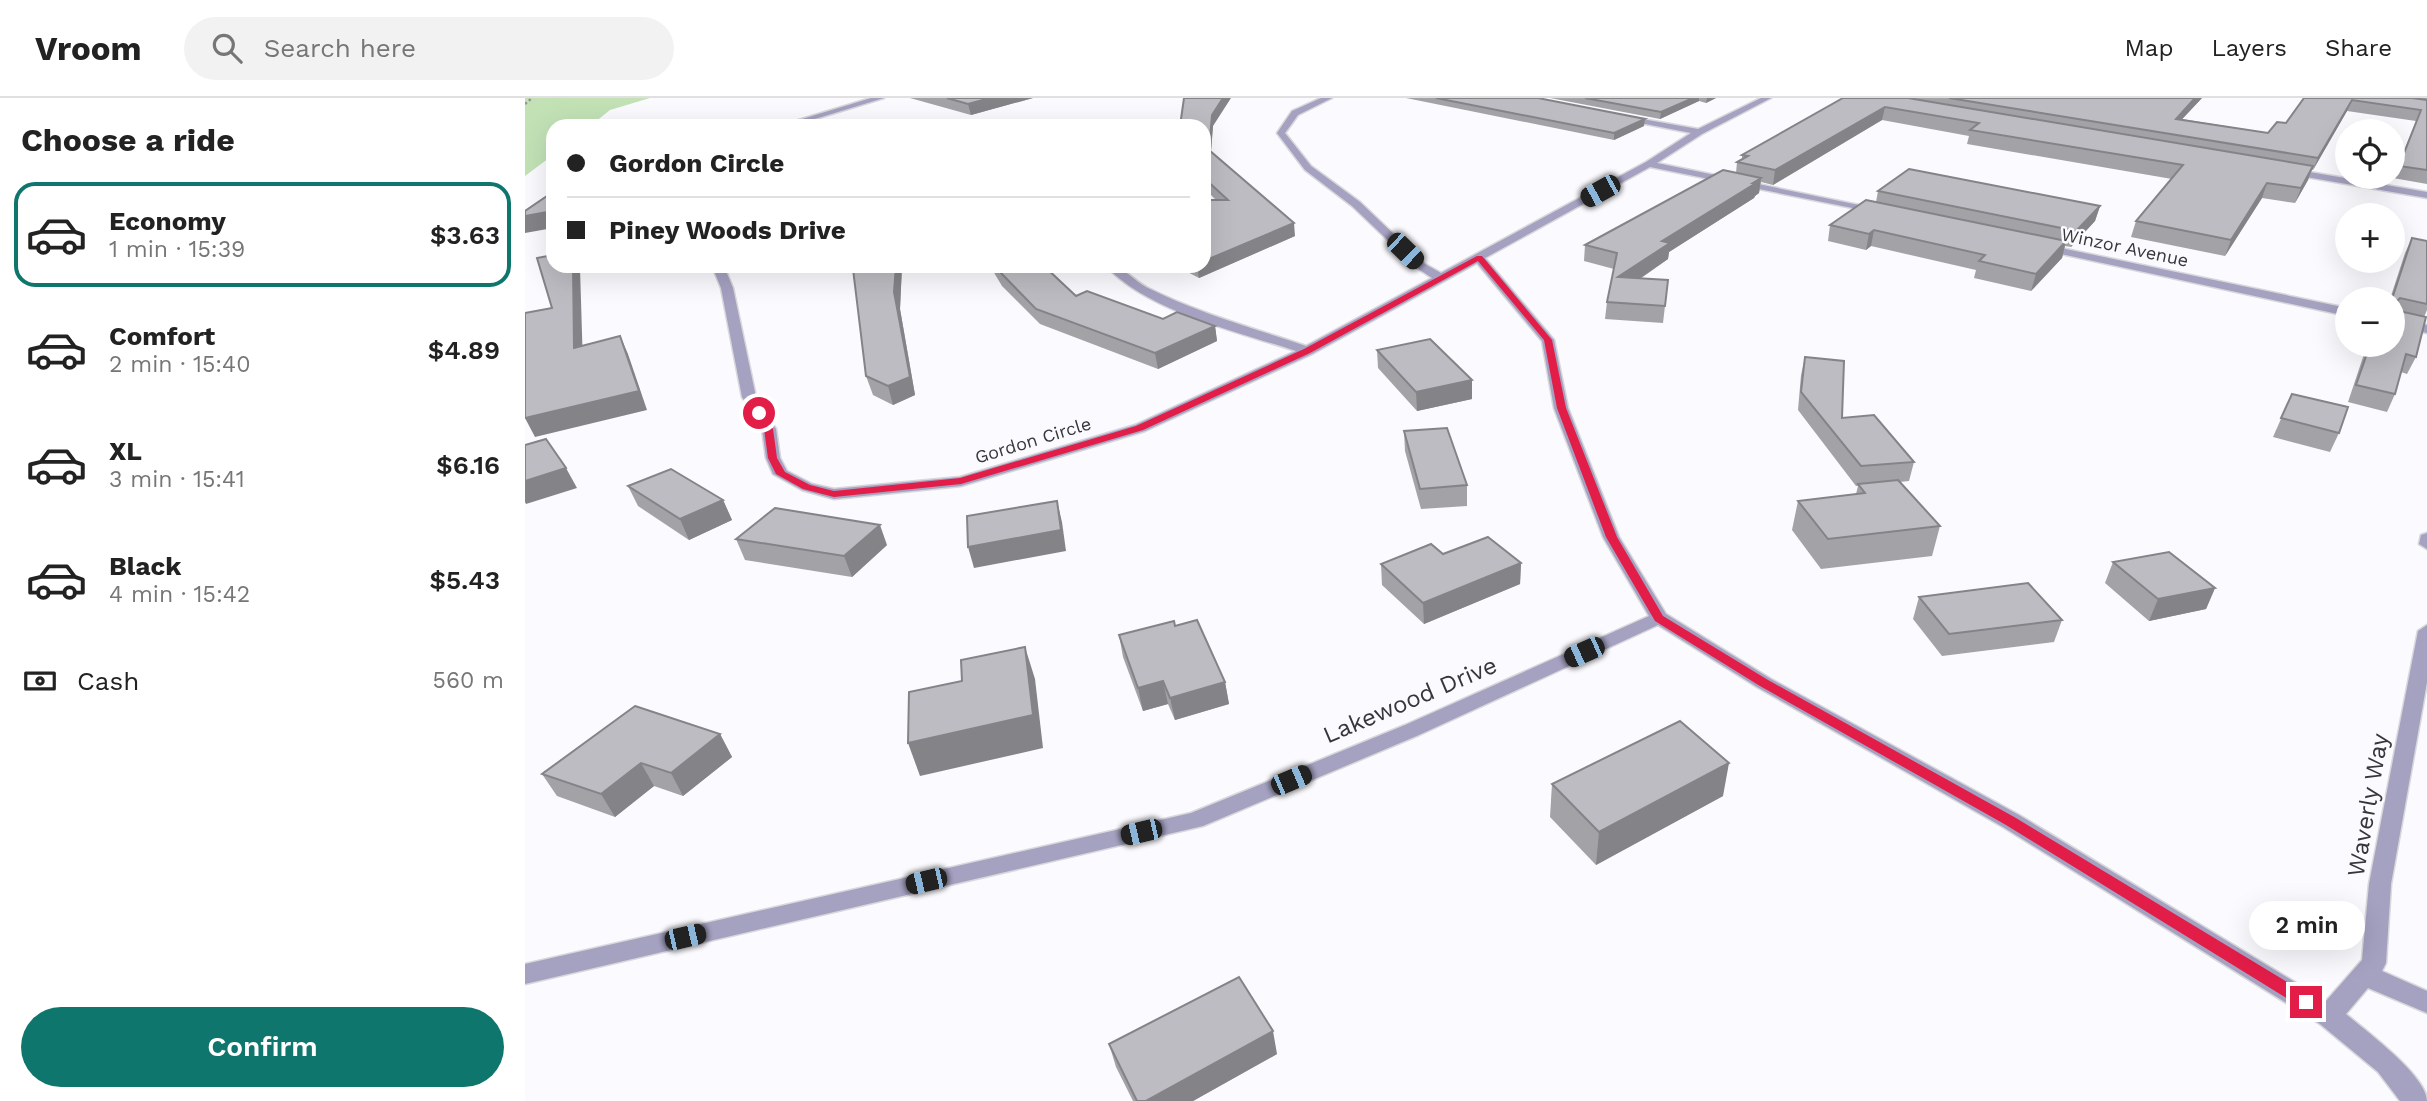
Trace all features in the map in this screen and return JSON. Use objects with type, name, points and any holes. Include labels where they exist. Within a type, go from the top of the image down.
[{"type":"street","points":[[807,119],[880,98]]},
{"type":"street","points":[[1328,98],[1296,113],[1281,133],[1308,168],[1356,204],[1421,266],[1440,278]]},
{"type":"street","name":"Gordon Circle","points":[[720,273],[727,288],[749,397],[769,429],[773,458],[781,474],[807,487],[834,494],[961,481],[1127,432],[1307,351],[1649,164],[1699,132],[1767,98]]},
{"type":"street","points":[[1606,114],[1699,132]]},
{"type":"street","points":[[1649,164],[1895,216]]},
{"type":"street","points":[[2276,170],[2427,195]]},
{"type":"street","name":"Winzor Avenue","points":[[2032,245],[2335,309]]},
{"type":"street","points":[[1479,258],[1548,340],[1562,408],[1611,537],[1659,618],[1764,683],[2011,821],[2329,1016],[2387,1064],[2417,1101]]},
{"type":"street","points":[[1121,273],[1140,289],[1179,307],[1307,351]]},
{"type":"street","points":[[2405,324],[2427,329]]},
{"type":"street","name":"Lakewood Drive","points":[[525,974],[1195,820],[1412,730],[1659,618]]},
{"type":"street","name":"Waverly Way","points":[[2329,1016],[2374,963],[2382,871],[2427,631]]},
{"type":"street","points":[[2365,975],[2427,1002]]},
{"type":"path","points":[[525,104],[532,98]]},
{"type":"green space","points":[[525,98],[650,98],[610,110],[599,119],[546,119],[546,160],[525,176]]},
{"type":"building","points":[[947,98],[990,98],[968,104]]},
{"type":"building","points":[[1184,98],[1223,98],[1212,115],[1211,127],[1211,119],[1181,119]]},
{"type":"building","points":[[1436,98],[1538,98],[1645,119],[1614,133]]},
{"type":"building","points":[[1585,98],[1693,98],[1661,112]]},
{"type":"building","points":[[1843,98],[1908,98],[2313,166],[2301,188],[2267,183],[2231,240],[2136,221],[2183,165],[1970,130],[1979,123],[1885,107],[1775,170],[1737,162],[1748,156],[1742,155]]},
{"type":"building","points":[[1949,98],[2195,98],[2176,119],[2268,133],[2277,122],[2286,123],[2304,98],[2427,100],[2427,170],[2405,167],[2405,151],[2421,110],[2352,100],[2341,119],[2335,119],[2335,129],[2318,158]]},
{"type":"building","points":[[1211,152],[1294,223],[1211,258],[1211,200],[1228,200],[1211,184]]},
{"type":"building","points":[[1909,169],[2100,206],[2076,231],[1878,191]]},
{"type":"building","points":[[1723,170],[1761,178],[1662,241],[1670,243],[1618,277],[1668,280],[1665,306],[1607,302],[1617,253],[1585,245]]},
{"type":"building","points":[[546,197],[546,212],[525,216],[525,211]]},
{"type":"building","points":[[1866,200],[2066,241],[2036,274],[1979,261],[1985,255],[1874,230],[1869,234],[1830,225]]},
{"type":"building","points":[[2412,238],[2427,241],[2427,304],[2405,299],[2405,287],[2396,287],[2401,273],[2405,273],[2405,259]]},
{"type":"building","points":[[546,256],[546,273],[573,273],[574,348],[620,336],[639,391],[525,418],[525,313],[552,308],[537,258]]},
{"type":"building","points":[[853,273],[895,273],[894,292],[910,377],[888,386],[866,376]]},
{"type":"building","points":[[1001,273],[1051,273],[1076,296],[1087,291],[1163,319],[1177,312],[1215,326],[1155,353],[1036,309]]},
{"type":"building","points":[[2405,312],[2426,317],[2416,357],[2406,354],[2395,394],[2356,385],[2366,357],[2405,357]]},
{"type":"building","points":[[1430,339],[1472,380],[1416,392],[1377,350]]},
{"type":"building","points":[[1805,357],[1844,361],[1842,418],[1874,415],[1914,462],[1861,466],[1801,392]]},
{"type":"building","points":[[2292,394],[2348,407],[2339,433],[2281,418]]},
{"type":"building","points":[[1447,428],[1467,485],[1420,489],[1404,431]]},
{"type":"building","points":[[546,439],[566,468],[525,481],[525,445]]},
{"type":"building","points":[[671,469],[723,500],[680,519],[628,486]]},
{"type":"building","points":[[1898,480],[1940,526],[1828,539],[1798,501],[1865,493],[1858,484]]},
{"type":"building","points":[[1057,501],[1061,530],[968,547],[967,516]]},
{"type":"building","points":[[775,508],[880,525],[844,556],[736,539]]},
{"type":"building","points":[[1488,537],[1521,563],[1423,603],[1381,564],[1431,544],[1443,554]]},
{"type":"building","points":[[2169,552],[2215,588],[2158,599],[2113,562]]},
{"type":"building","points":[[2028,583],[2062,620],[1949,634],[1919,597]]},
{"type":"building","points":[[1197,620],[1225,682],[1170,698],[1163,681],[1138,688],[1119,635],[1174,621],[1175,626]]},
{"type":"building","points":[[1025,647],[1033,715],[908,743],[909,692],[962,681],[961,660]]},
{"type":"building","points":[[635,706],[720,734],[671,773],[641,763],[601,794],[542,774]]},
{"type":"building","points":[[1680,721],[1729,763],[1599,832],[1552,784]]},
{"type":"building","points":[[1239,977],[1273,1031],[1146,1101],[1137,1101],[1109,1044]]},
{"type":"route","points":[[759,413],[769,429],[773,458],[781,474],[807,487],[834,494],[961,481],[1140,428],[1307,351],[1479,258],[1548,340],[1562,408],[1611,537],[1659,618],[1764,683],[2011,821],[2306,1002]]}]
